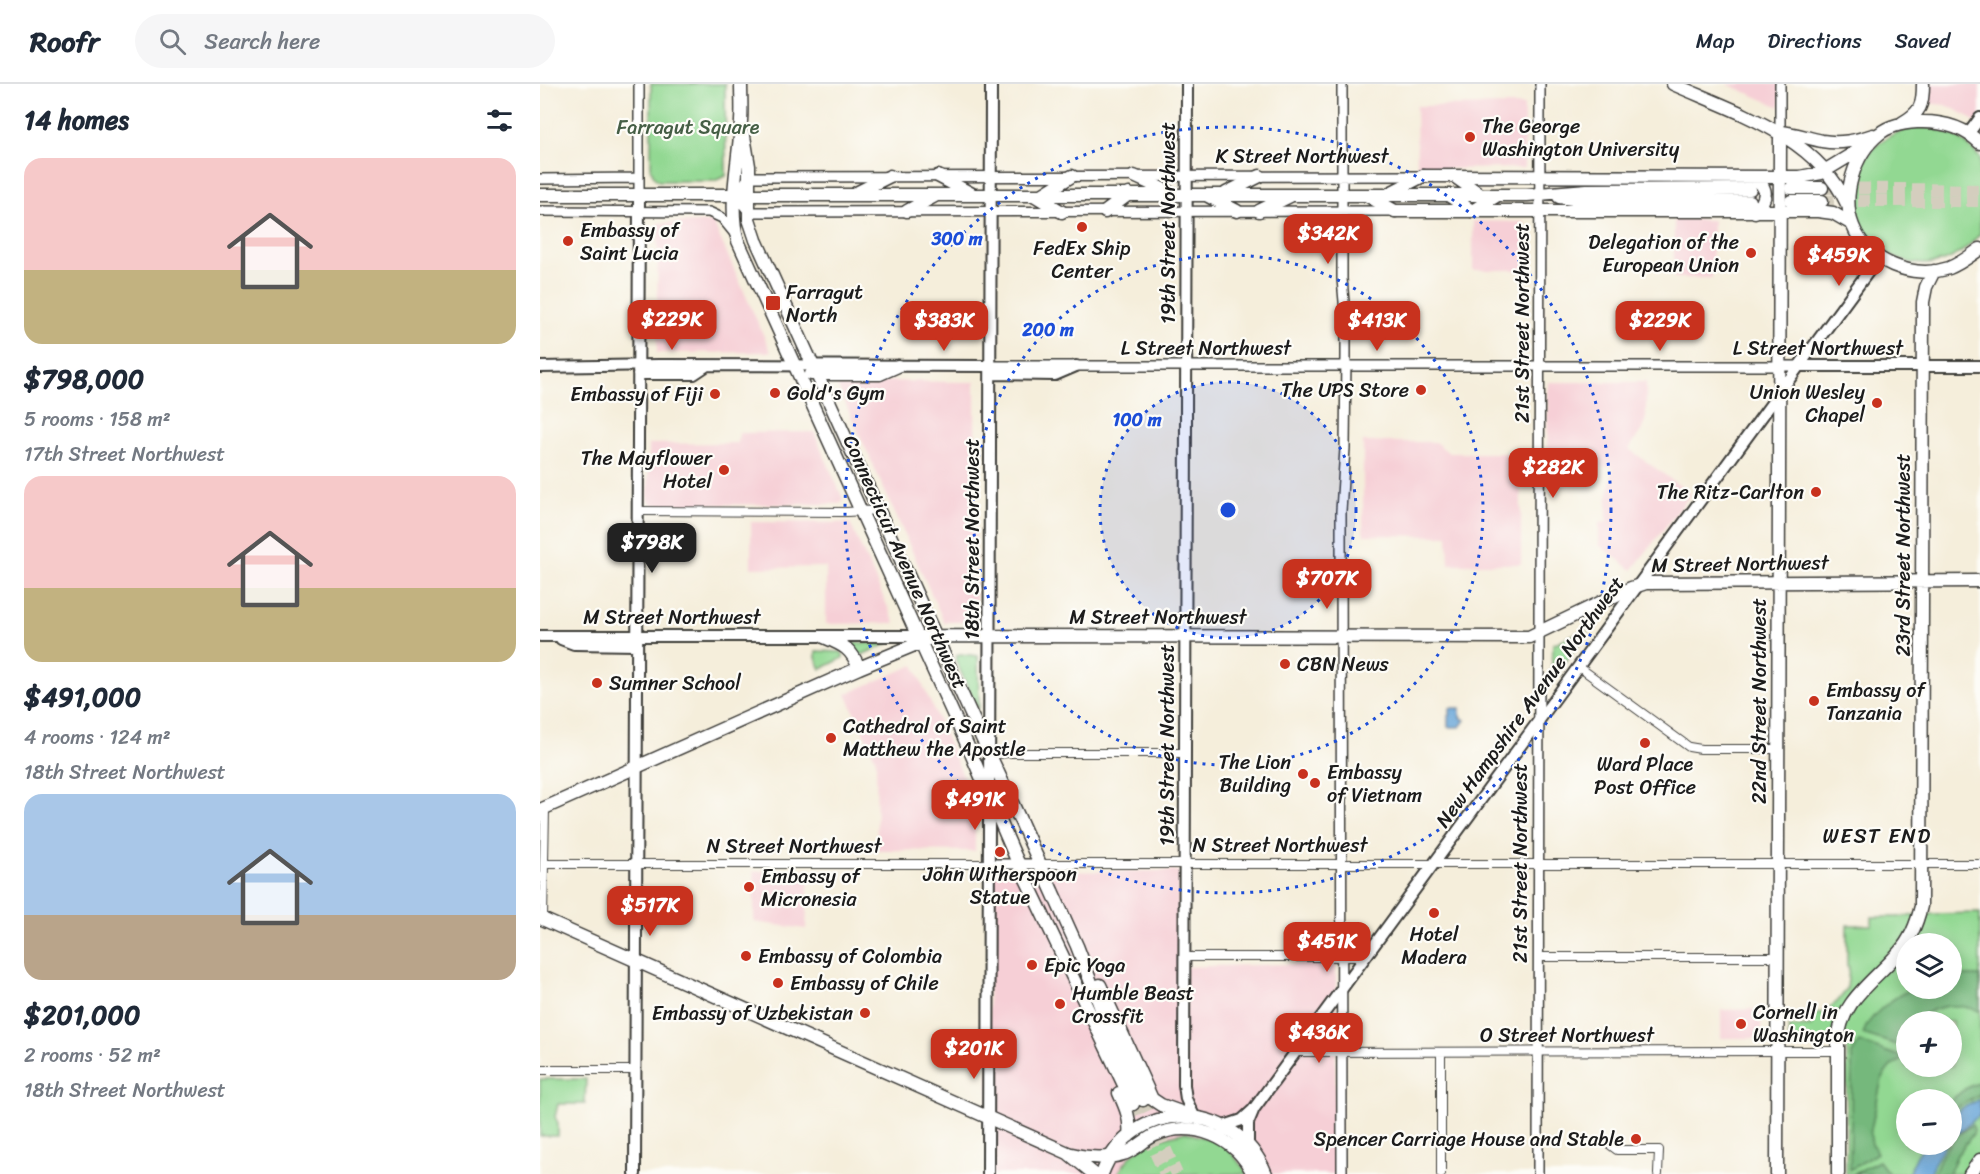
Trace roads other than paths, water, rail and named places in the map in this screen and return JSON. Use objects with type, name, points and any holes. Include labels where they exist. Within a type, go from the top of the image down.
[{"type":"main road","points":[[741,84],[741,122]]},
{"type":"main road","name":"18th Street Northwest","points":[[988,1174],[991,84]]},
{"type":"main road","name":"19th Street Northwest","points":[[1187,84],[1184,1085],[1190,1116]]},
{"type":"main road","points":[[1673,84],[1780,132],[1827,171],[1849,208]]},
{"type":"main road","points":[[1780,132],[1837,142],[1853,141],[1880,133],[1901,124],[1916,114],[1923,103],[1923,84]]},
{"type":"main road","points":[[1923,103],[1932,113],[1975,138],[1980,118]]},
{"type":"main road","name":"Connecticut Avenue Northwest","points":[[741,122],[749,166],[749,212],[756,240],[1077,946],[1138,1102],[1054,941],[736,235],[735,170],[741,122]]},
{"type":"main road","points":[[1901,124],[1925,122],[1953,125]]},
{"type":"main road","name":"22nd Street Northwest","points":[[1777,1174],[1780,132]]},
{"type":"main road","points":[[1880,133],[1869,144],[1853,176],[1849,194],[1852,224],[1874,253],[1906,270],[1934,271],[1948,268],[1979,250]]},
{"type":"main road","name":"K Street Northwest","points":[[1395,211],[1540,211],[1752,194],[1780,177],[1808,176],[1827,171],[1869,144]]},
{"type":"main road","points":[[852,195],[890,176]]},
{"type":"main road","points":[[938,176],[973,194]]},
{"type":"main road","points":[[1062,212],[1038,195],[1072,176]]},
{"type":"main road","points":[[1134,176],[1172,194]]},
{"type":"main road","points":[[1223,195],[1260,176]]},
{"type":"main road","points":[[1387,194],[1423,176]]},
{"type":"main road","name":"K Street Northwest","points":[[1423,176],[1540,176],[1752,194],[1780,212],[1833,213],[1852,224]]},
{"type":"main road","points":[[1454,176],[1481,195]]},
{"type":"main road","name":"K Street Northwest","points":[[540,195],[1499,195],[1587,190],[1752,194]]},
{"type":"main road","points":[[907,211],[939,194]]},
{"type":"main road","points":[[1105,212],[1129,194]]},
{"type":"main road","points":[[1204,194],[1237,211]]},
{"type":"main road","points":[[1259,211],[1294,194]]},
{"type":"main road","points":[[1364,194],[1395,211]]},
{"type":"main road","points":[[1791,195],[1822,194]]},
{"type":"main road","points":[[635,1174],[639,195]]},
{"type":"main road","points":[[1448,195],[1472,211],[1499,195]]},
{"type":"main road","name":"New Hampshire Avenue Northwest","points":[[1224,1126],[1242,1120],[1253,1110],[1297,1052],[1799,366],[1874,253]]},
{"type":"main road","name":"23rd Street Northwest","points":[[1838,1174],[1838,1038],[1841,1022],[1853,1000],[1901,951],[1916,925],[1921,906],[1923,302],[1926,287],[1934,271]]},
{"type":"main road","points":[[540,367],[638,370],[706,365],[880,374],[898,366],[1055,375],[1076,366]]},
{"type":"main road","name":"L Street Northwest","points":[[1799,366],[1980,366]]},
{"type":"main road","name":"M Street Northwest","points":[[936,636],[1513,638],[1528,637],[1539,633],[1637,586],[1660,582],[1980,581]]},
{"type":"main road","name":"M Street Northwest","points":[[540,636],[637,640],[824,637],[918,639]]},
{"type":"main road","points":[[542,810],[859,668],[918,639],[936,636]]},
{"type":"main road","points":[[824,637],[847,648],[853,654],[859,668]]},
{"type":"main road","points":[[541,918],[1068,1153],[1087,1157],[1110,1156],[1129,1152],[1147,1139],[1162,1133],[1190,1129],[1206,1132],[1229,1144],[1241,1155],[1253,1174]]},
{"type":"main road","points":[[1054,941],[1066,976],[1127,1112],[1130,1123],[1129,1136]]},
{"type":"main road","points":[[1077,946],[1095,975],[1152,1099],[1161,1105],[1224,1126],[1237,1133],[1248,1143],[1266,1174]]},
{"type":"main road","name":"New Hampshire Avenue Northwest","points":[[1248,1143],[1248,1123],[1253,1110]]},
{"type":"main road","points":[[1101,1174],[1110,1156],[1129,1136],[1154,1122],[1190,1116]]},
{"type":"main road","points":[[1068,1153],[1094,1174]]},
{"type":"street","points":[[639,84],[639,195]]},
{"type":"street","points":[[1342,84],[1342,279],[1346,324],[1345,448],[1341,512],[1342,1174]]},
{"type":"street","name":"21st Street Northwest","points":[[1538,1174],[1540,84]]},
{"type":"street","name":"22nd Street Northwest","points":[[1780,84],[1780,132]]},
{"type":"street","name":"K Street Northwest","points":[[749,177],[1423,176]]},
{"type":"street","points":[[749,177],[735,195],[749,212]]},
{"type":"street","points":[[540,179],[639,178]]},
{"type":"street","points":[[540,211],[709,212],[722,218],[736,235]]},
{"type":"street","name":"K Street Northwest","points":[[749,212],[1395,211]]},
{"type":"street","name":"L Street Northwest","points":[[1076,366],[1799,366]]},
{"type":"street","points":[[638,512],[878,510]]},
{"type":"street","points":[[1579,667],[1689,747],[1779,749]]},
{"type":"street","points":[[990,755],[1007,753],[1185,753]]},
{"type":"street","points":[[541,918],[544,864],[542,810]]},
{"type":"street","name":"N Street Northwest","points":[[544,864],[1980,864]]},
{"type":"street","points":[[1185,957],[1365,957]]},
{"type":"street","points":[[1538,957],[1778,957]]},
{"type":"street","name":"O Street Northwest","points":[[1297,1052],[1838,1051]]},
{"type":"street","points":[[1441,1052],[1441,1174]]},
{"type":"street","points":[[540,1070],[635,1070]]},
{"type":"street","points":[[1609,1144],[1617,1150],[1659,1150],[1658,1174]]},
{"type":"water","points":[[1450,708],[1460,708],[1460,717],[1465,720],[1460,727],[1448,727]]},
{"type":"water","points":[[1980,1099],[1980,1115],[1962,1130],[1962,1108]]},
{"type":"water","points":[[1918,1155],[1939,1155],[1931,1174],[1908,1174]]},
{"type":"tunnel","points":[[1822,188],[1980,190]]},
{"type":"tunnel","points":[[1822,201],[1980,201]]},
{"type":"tunnel","points":[[1143,1100],[1177,1174]]},
{"type":"tunnel","points":[[1133,1104],[1165,1174]]},
{"type":"place","name":"The George Washington University","points":[[1470,137]]},
{"type":"place","name":"FedEx Ship Center","points":[[1082,227]]},
{"type":"place","name":"Embassy of Saint Lucia","points":[[568,241]]},
{"type":"place","name":"Delegation of the European Union","points":[[1751,253]]},
{"type":"place","name":"Farragut North","points":[[773,303]]},
{"type":"place","name":"The UPS Store","points":[[1421,390]]},
{"type":"place","name":"Gold's Gym","points":[[775,393]]},
{"type":"place","name":"Embassy of Fiji","points":[[715,394]]},
{"type":"place","name":"Union Wesley Chapel","points":[[1877,403]]},
{"type":"place","name":"The Mayflower Hotel","points":[[724,470]]},
{"type":"place","name":"The Ritz-Carlton","points":[[1816,492]]},
{"type":"place","name":"CBN News","points":[[1285,664]]},
{"type":"place","name":"Sumner School","points":[[597,683]]},
{"type":"place","name":"Embassy of Tanzania","points":[[1814,701]]},
{"type":"place","name":"Cathedral of Saint Matthew the Apostle","points":[[831,738]]},
{"type":"place","name":"Ward Place Post Office","points":[[1645,743]]},
{"type":"place","name":"The Lion Building","points":[[1303,774]]},
{"type":"place","name":"Embassy of Vietnam","points":[[1315,783]]},
{"type":"place","name":"John Witherspoon Statue","points":[[1000,852]]},
{"type":"place","name":"Embassy of Micronesia","points":[[749,887]]},
{"type":"place","name":"Hotel Madera","points":[[1434,913]]},
{"type":"place","name":"Embassy of Colombia","points":[[746,956]]},
{"type":"place","name":"Epic Yoga","points":[[1032,965]]},
{"type":"place","name":"Embassy of Chile","points":[[778,983]]},
{"type":"place","name":"Humble Beast Crossfit","points":[[1060,1004]]},
{"type":"place","name":"Embassy of Uzbekistan","points":[[865,1013]]},
{"type":"place","name":"Cornell in Washington","points":[[1741,1024]]},
{"type":"place","name":"Spencer Carriage House and Stable","points":[[1636,1139]]},
{"type":"district","name":"WEST END","points":[[1877,836]]},
{"type":"park label","name":"Farragut Square","points":[[688,127]]}]
